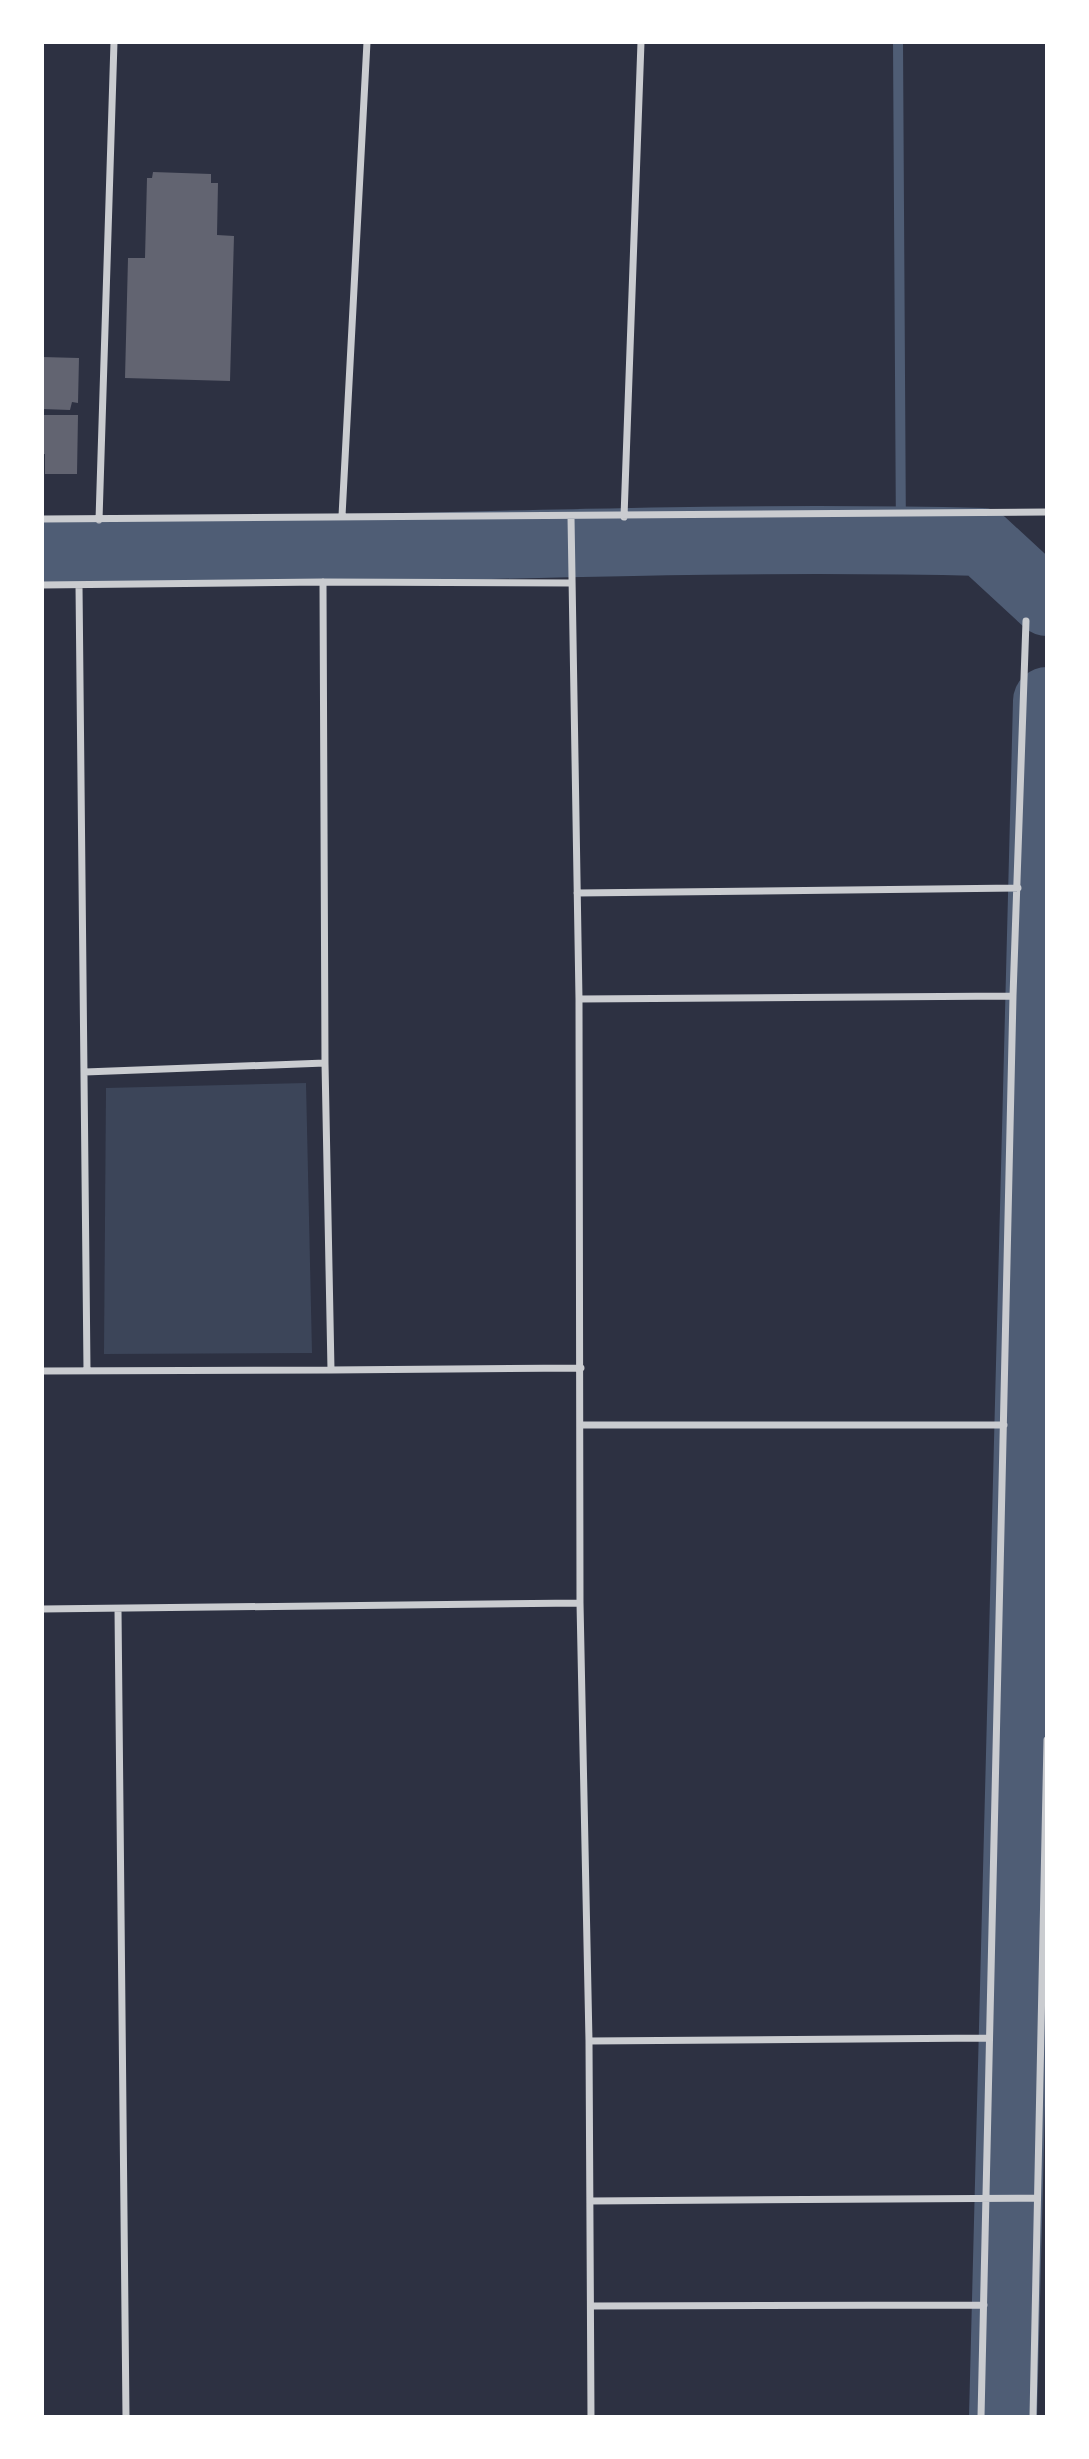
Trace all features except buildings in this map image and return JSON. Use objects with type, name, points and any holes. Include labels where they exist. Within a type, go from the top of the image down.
[{"type":"street","points":[[99,520],[114,42]]},
{"type":"street","points":[[342,516],[367,42]]},
{"type":"street","points":[[624,517],[641,42]]},
{"type":"street","points":[[42,519],[1047,512]]},
{"type":"street","points":[[571,517],[579,999],[580,1603],[589,2041],[592,2417]]},
{"type":"street","points":[[323,582],[325,1063],[331,1370]]},
{"type":"street","points":[[42,585],[571,583]]},
{"type":"street","points":[[79,585],[88,1370]]},
{"type":"street","points":[[981,2417],[1013,996],[1026,621]]},
{"type":"street","points":[[578,893],[1018,888]]},
{"type":"street","points":[[579,999],[1013,996]]},
{"type":"street","points":[[85,1072],[325,1063]]},
{"type":"street","points":[[42,1371],[581,1368]]},
{"type":"street","points":[[581,1425],[1004,1425]]},
{"type":"street","points":[[42,1609],[580,1603]]},
{"type":"street","points":[[118,1609],[126,2417]]},
{"type":"street","points":[[1034,2417],[1047,1740]]},
{"type":"street","points":[[589,2041],[989,2038]]},
{"type":"street","points":[[590,2201],[1037,2198]]},
{"type":"street","points":[[592,2306],[984,2305]]},
{"type":"shaded area","points":[[306,1083],[312,1353],[104,1354],[106,1088]]},
{"type":"waterway","points":[[898,42],[901,540]]},
{"type":"waterway","points":[[42,553],[747,540],[982,542],[1047,602]]},
{"type":"waterway","points":[[1003,2417],[1047,701]]}]
